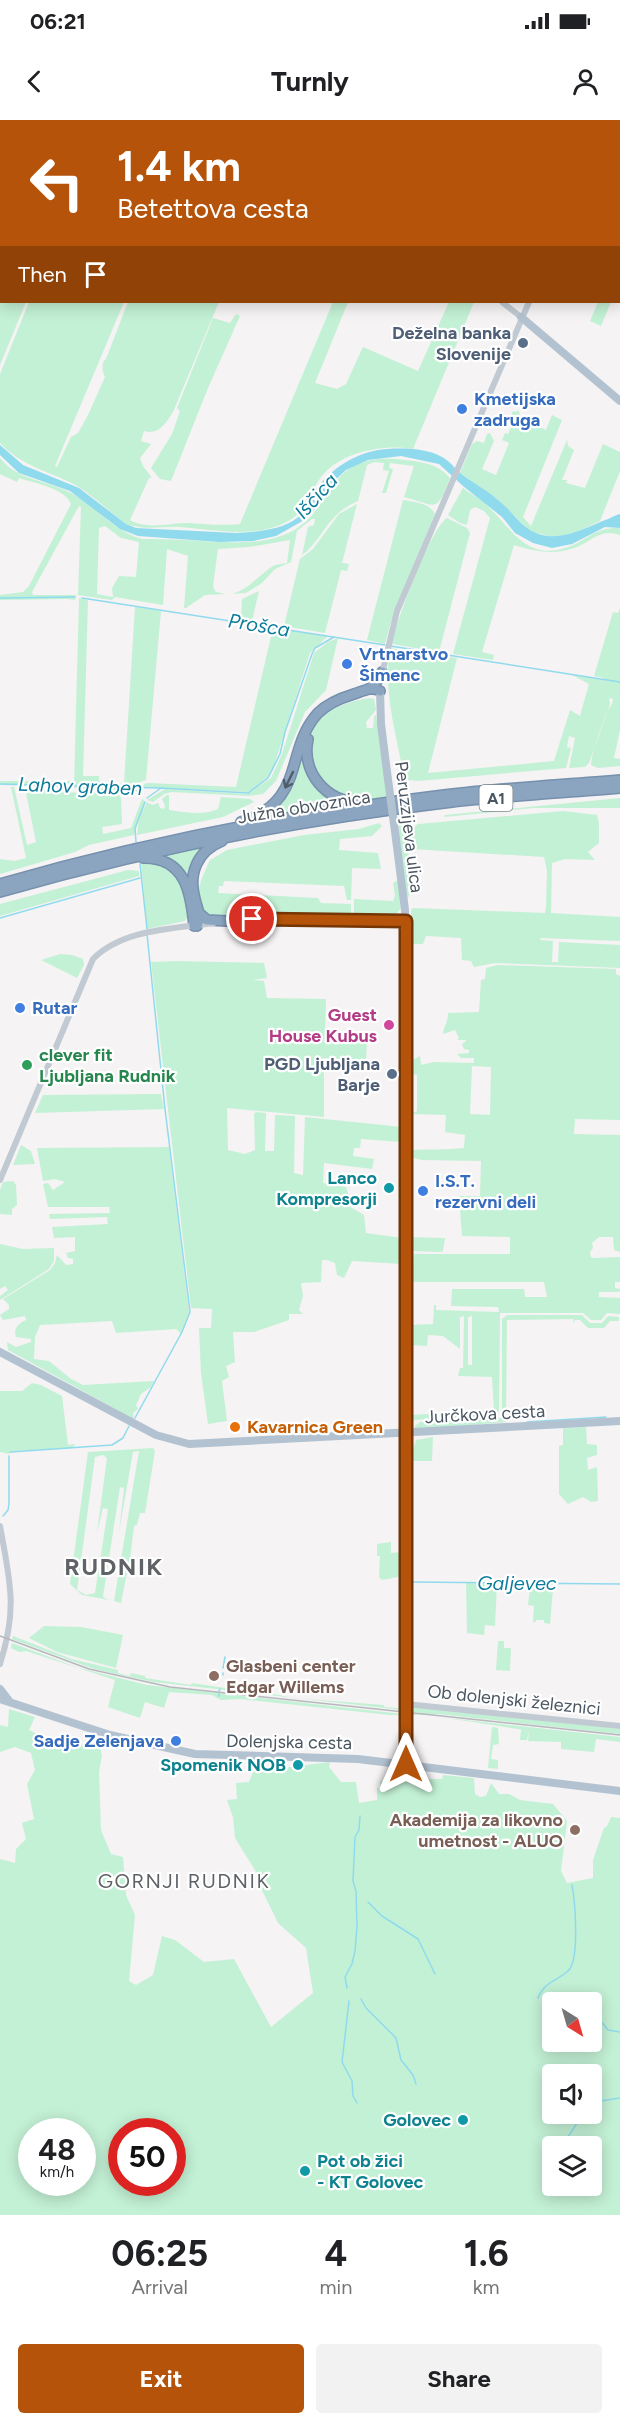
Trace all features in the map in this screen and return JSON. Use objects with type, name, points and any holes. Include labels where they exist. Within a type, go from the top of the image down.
[{"type":"highway","points":[[210,832],[220,826],[249,819],[269,807],[289,782],[306,732],[316,715],[336,700],[368,689],[376,683],[382,672]]},
{"type":"highway","points":[[368,689],[376,689],[380,692]]},
{"type":"highway","points":[[376,804],[371,801],[346,801],[326,791],[311,771],[307,759],[307,744],[314,723],[326,710],[346,700],[380,692]]},
{"type":"highway","name":"Južna obvoznica","points":[[0,884],[64,865],[210,832],[376,804],[456,794],[620,780]]},
{"type":"highway","name":"Južna obvoznica","points":[[0,892],[170,848],[329,818],[446,803],[620,788]]},
{"type":"highway","points":[[196,926],[200,921],[192,886],[193,871],[200,858],[207,849],[218,843],[255,831]]},
{"type":"highway","points":[[50,878],[68,876],[143,858],[162,861],[177,870],[185,882],[192,902],[196,926]]},
{"type":"highway","points":[[199,913],[207,920],[227,921]]},
{"type":"main road","points":[[521,317],[620,401]]},
{"type":"main road","name":"Peruzzijeva ulica","points":[[380,692],[381,724],[406,921],[406,1764]]},
{"type":"main road","name":"Jurčkova cesta","points":[[0,1352],[151,1431],[181,1440],[209,1443],[620,1421]]},
{"type":"main road","points":[[0,1689],[11,1703]]},
{"type":"main road","name":"Dolenjska cesta","points":[[0,1699],[110,1735],[195,1754],[308,1756],[406,1764],[620,1791]]},
{"type":"street","points":[[503,303],[521,317]]},
{"type":"street","name":"Peruzzijeva ulica","points":[[380,692],[386,650],[397,611],[528,303]]},
{"type":"street","points":[[0,1180],[93,959],[112,943],[147,934],[227,921],[268,918],[406,921]]},
{"type":"street","points":[[0,1526],[11,1587],[12,1608],[9,1633],[0,1664]]},
{"type":"street","name":"Ob dolenjski železnici","points":[[406,1704],[620,1726]]},
{"type":"green space","points":[[0,303],[26,303],[0,365]]},
{"type":"green space","points":[[29,303],[124,303],[55,466],[57,467],[71,437],[78,433],[88,415],[105,377],[103,362],[128,303],[219,303],[173,412],[157,430],[144,431],[141,441],[151,444],[140,458],[152,478],[149,478],[130,520],[144,525],[240,524],[333,303],[348,303],[315,383],[337,389],[346,384],[363,347],[418,371],[449,303],[474,303],[413,449],[390,448],[364,451],[340,461],[321,477],[298,514],[280,525],[267,529],[239,532],[181,527],[147,528],[126,524],[77,486],[18,458],[0,443],[0,374]]},
{"type":"green space","points":[[598,303],[611,303],[601,326],[590,321]]},
{"type":"green space","points":[[236,314],[240,316],[171,481],[160,479],[151,468],[172,434],[180,411],[177,408],[213,318],[230,323]]},
{"type":"green space","points":[[518,410],[522,419],[546,430],[552,415],[562,420],[523,517],[531,526],[567,440],[568,446],[574,450],[562,480],[585,488],[603,444],[620,452],[620,471],[600,521],[570,535],[554,537],[531,532],[498,500],[460,473],[472,444],[477,441],[484,443],[487,434],[490,433],[494,441],[482,469],[496,475],[509,443],[502,440],[512,425],[508,423],[513,411]]},
{"type":"green space","points":[[0,458],[7,466],[24,476],[71,493],[122,530],[142,539],[234,542],[272,539],[301,525],[314,513],[344,473],[358,464],[378,459],[405,460],[430,464],[450,478],[442,497],[438,502],[430,504],[404,497],[414,466],[390,463],[389,468],[393,469],[386,493],[382,493],[389,471],[383,470],[384,463],[374,462],[367,465],[358,501],[340,512],[306,552],[302,555],[308,527],[314,525],[315,519],[297,531],[291,562],[275,569],[262,583],[246,593],[232,594],[247,587],[273,566],[287,563],[290,540],[249,547],[218,549],[213,586],[215,591],[231,594],[205,595],[184,608],[188,556],[167,549],[163,605],[115,597],[112,600],[78,595],[81,507],[79,506],[32,592],[33,595],[76,595],[75,600],[0,600],[0,595],[23,592],[29,586],[71,504],[68,498],[56,490],[19,478],[17,482],[0,474]],"holes":[[[105,526],[121,538],[139,542],[136,577],[119,576],[112,588],[113,597],[97,594],[99,528]]]},
{"type":"green space","points":[[463,488],[482,501],[520,540],[531,547],[556,550],[573,545],[600,531],[620,528],[620,535],[606,533],[578,547],[564,551],[542,552],[514,545],[482,652],[494,655],[493,660],[453,654],[490,518],[484,511],[475,507],[470,510],[467,525],[448,515]]},
{"type":"green space","points":[[403,500],[426,505],[435,514],[391,622],[385,644],[367,640]]},
{"type":"green space","points":[[357,504],[342,563],[349,564],[347,571],[341,570],[325,633],[284,626],[300,559],[313,549],[339,514]]},
{"type":"green space","points":[[447,518],[467,528],[470,533],[439,652],[392,644],[423,557],[440,525]]},
{"type":"green space","points":[[259,591],[252,621],[241,620],[242,599]]},
{"type":"green space","points":[[79,598],[88,600],[83,776],[99,776],[99,781],[124,784],[135,607],[161,611],[146,780],[140,782],[141,786],[105,787],[140,789],[138,792],[78,790],[74,787]]},
{"type":"green space","points":[[620,608],[620,730],[614,758],[620,759],[620,766],[598,768],[591,765],[595,746],[589,763],[585,767],[569,768],[575,738],[569,736],[567,747],[571,748],[566,768],[408,780],[406,776],[408,773],[403,771],[391,710],[388,679],[390,648],[457,658],[428,773],[554,761],[570,710],[580,716],[589,684],[572,675],[604,680],[604,678],[594,676],[613,612],[618,613]],"holes":[[[609,698],[613,699],[608,711],[610,704]]]},
{"type":"green space","points":[[273,628],[328,636],[310,653],[273,769],[268,777],[248,792],[143,787],[148,783],[236,787]]},
{"type":"green space","points":[[338,638],[326,690],[305,712],[276,781],[263,794],[249,796],[171,792],[153,802],[147,800],[165,789],[247,794],[271,778],[282,754],[314,653],[328,642]]},
{"type":"green space","points":[[374,699],[376,710],[366,722],[367,728],[373,728],[376,715],[387,797],[360,800],[335,794],[322,783],[312,766],[309,747],[313,728],[324,715],[343,705]]},
{"type":"green space","points":[[303,747],[308,769],[343,803],[261,818],[273,806]]},
{"type":"green space","points":[[0,781],[71,781],[72,787],[0,785]]},
{"type":"green space","points":[[11,787],[14,787],[27,845],[36,842],[25,788],[79,793],[117,792],[121,798],[122,824],[102,827],[103,834],[131,828],[142,799],[145,801],[134,835],[89,845],[75,852],[0,874],[0,859],[15,861],[26,858]]},
{"type":"green space","points":[[169,795],[169,810],[187,812],[200,813],[218,809],[221,797],[250,799],[254,802],[223,817],[137,835],[139,818],[147,802],[152,805],[158,803],[160,808],[164,809],[162,799]]},
{"type":"green space","points":[[620,798],[620,808],[534,808],[444,817],[445,815]]},
{"type":"green space","points":[[563,811],[597,815],[599,843],[588,852],[595,860],[565,859],[552,863],[551,913],[620,917],[620,941],[541,938],[540,940],[553,941],[552,962],[558,962],[559,942],[620,945],[620,968],[495,963],[474,967],[471,961],[462,960],[461,938],[426,936],[423,944],[411,944],[411,910],[413,908],[545,913],[546,907],[547,871],[544,857],[411,849],[410,835],[418,824]]},
{"type":"green space","points":[[379,823],[382,826],[372,836],[340,839],[339,850],[378,853],[381,869],[352,868],[351,900],[347,900],[344,886],[224,881],[223,886],[219,886],[218,893],[318,898],[321,903],[351,904],[351,915],[348,917],[273,915],[216,917],[204,912],[198,894],[201,880],[210,860],[227,850],[304,835],[359,829]]},
{"type":"green space","points":[[404,825],[407,829],[411,874],[407,900],[398,826]]},
{"type":"green space","points":[[203,846],[192,863],[189,882],[160,857]]},
{"type":"green space","points":[[141,862],[160,865],[177,877],[188,910],[185,921],[147,929]]},
{"type":"green space","points":[[128,870],[139,871],[139,876],[0,916],[0,904]]},
{"type":"green space","points":[[398,880],[401,908],[395,916],[354,916],[354,899],[393,901],[395,896],[393,883]]},
{"type":"green space","points":[[60,954],[83,959],[84,965],[77,978],[41,960]]},
{"type":"green space","points":[[151,962],[264,963],[267,978],[253,980],[264,981],[267,998],[326,999],[325,1038],[367,1042],[366,1061],[324,1058],[324,1117],[227,1108],[228,1150],[245,1154],[255,1150],[254,1114],[256,1112],[266,1113],[265,1151],[274,1151],[275,1115],[295,1116],[294,1173],[303,1175],[305,1117],[402,1127],[402,1142],[361,1139],[360,1148],[354,1148],[353,1156],[374,1159],[372,1169],[324,1163],[323,1183],[346,1187],[348,1193],[344,1199],[345,1204],[364,1215],[366,1233],[402,1238],[402,1264],[352,1261],[344,1278],[337,1275],[335,1263],[322,1260],[321,1282],[301,1283],[303,1296],[299,1310],[303,1314],[289,1314],[289,1320],[254,1332],[233,1332],[235,1362],[226,1366],[229,1377],[222,1381],[227,1421],[208,1424],[201,1373],[199,1328],[211,1328],[212,1309],[191,1308]]},
{"type":"green space","points":[[497,965],[616,969],[616,974],[620,976],[620,1120],[575,1119],[574,1134],[620,1135],[620,1252],[614,1250],[613,1237],[599,1237],[592,1243],[593,1248],[590,1252],[593,1258],[620,1257],[620,1282],[615,1282],[615,1288],[620,1289],[620,1292],[599,1292],[599,1297],[620,1298],[620,1314],[607,1313],[601,1320],[591,1320],[583,1313],[500,1313],[499,1411],[495,1416],[412,1420],[411,1425],[411,1415],[494,1410],[492,1377],[458,1376],[460,1368],[463,1368],[464,1316],[460,1317],[460,1349],[443,1336],[428,1335],[427,1346],[410,1345],[410,1325],[433,1324],[434,1305],[436,1305],[436,1310],[499,1312],[498,1307],[451,1306],[452,1289],[524,1289],[525,1297],[547,1297],[544,1282],[411,1282],[414,1254],[510,1254],[510,1237],[462,1236],[459,1196],[480,1196],[481,1161],[422,1160],[410,1157],[411,1150],[464,1148],[465,1135],[445,1132],[446,1115],[411,1114],[417,1111],[417,1075],[412,1074],[411,1061],[420,1056],[421,1065],[434,1062],[474,1063],[474,1058],[461,1058],[457,1054],[469,1053],[469,1050],[464,1049],[462,1044],[467,1040],[457,1040],[459,1038],[455,1030],[443,1034],[448,1013],[479,1012],[481,980],[485,979],[486,968]],"holes":[[[472,1066],[491,1067],[490,1115],[470,1114]],[[472,1316],[472,1365],[468,1365],[468,1317]]]},
{"type":"green space","points":[[161,1094],[164,1109],[35,1113],[43,1095]]},
{"type":"green space","points":[[21,1145],[31,1151],[35,1164],[13,1165]]},
{"type":"green space","points":[[169,1147],[189,1312],[181,1334],[176,1329],[116,1333],[112,1321],[40,1325],[35,1337],[34,1359],[49,1361],[71,1379],[83,1385],[154,1381],[151,1387],[141,1394],[136,1405],[138,1409],[133,1413],[134,1419],[8,1350],[7,1342],[16,1347],[31,1342],[31,1339],[16,1337],[15,1334],[19,1324],[26,1320],[25,1316],[3,1320],[0,1315],[9,1309],[9,1305],[3,1299],[50,1270],[57,1255],[66,1265],[73,1264],[73,1259],[68,1258],[66,1253],[75,1251],[75,1237],[54,1238],[52,1227],[108,1224],[107,1217],[50,1219],[49,1214],[110,1213],[109,1207],[48,1207],[43,1184],[48,1183],[53,1190],[65,1182],[55,1179],[43,1181],[37,1148]]},
{"type":"green space","points":[[13,1181],[16,1185],[17,1205],[12,1209],[12,1215],[0,1214],[0,1190],[3,1182]]},
{"type":"green space","points":[[411,1237],[445,1238],[443,1251],[413,1251]]},
{"type":"green space","points":[[0,1244],[23,1249],[54,1248],[54,1261],[49,1269],[0,1300],[0,1296],[8,1290],[5,1286],[0,1289]]},
{"type":"green space","points":[[507,1315],[582,1315],[590,1323],[602,1323],[608,1316],[619,1317],[619,1321],[610,1321],[604,1328],[588,1328],[580,1320],[575,1320],[574,1323],[573,1319],[507,1320],[506,1422],[415,1430],[415,1426],[420,1422],[502,1418],[502,1319]]},
{"type":"green space","points":[[32,1383],[62,1396],[68,1445],[75,1444],[73,1448],[10,1451],[9,1454],[0,1452],[0,1391],[22,1391]]},
{"type":"green space","points":[[586,1427],[587,1444],[597,1445],[597,1455],[587,1458],[588,1470],[597,1467],[598,1501],[591,1502],[583,1497],[568,1504],[559,1494],[559,1446],[563,1445],[563,1428]]},
{"type":"green space","points":[[433,1437],[432,1461],[413,1461],[413,1477],[411,1477],[412,1453],[416,1440]]},
{"type":"green space","points":[[153,1448],[155,1451],[145,1513],[140,1513],[137,1525],[134,1526],[130,1559],[136,1560],[135,1565],[131,1565],[130,1573],[127,1573],[121,1603],[114,1601],[139,1451],[133,1452],[119,1532],[124,1488],[120,1487],[103,1597],[109,1600],[82,1595],[70,1584],[88,1452]],"holes":[[[103,1455],[107,1458],[97,1533],[103,1508],[108,1509],[95,1593],[86,1595],[77,1590],[95,1457]]]},
{"type":"green space","points":[[391,1542],[391,1553],[403,1552],[403,1576],[382,1580],[379,1577],[380,1556],[377,1556],[377,1544]]},
{"type":"green space","points":[[466,1583],[497,1584],[495,1626],[485,1625],[484,1635],[467,1633]]},
{"type":"green space","points":[[530,1587],[553,1589],[550,1624],[544,1623],[544,1620],[533,1622],[534,1606],[528,1605]]},
{"type":"green space","points":[[44,1626],[81,1627],[123,1635],[116,1668],[57,1652],[29,1638]]},
{"type":"green space","points":[[13,1636],[72,1659],[118,1670],[118,1673],[130,1676],[131,1673],[145,1676],[145,1678],[257,1693],[259,1691],[292,1698],[154,1682],[94,1669],[12,1639]]},
{"type":"green space","points":[[498,1641],[504,1641],[504,1648],[511,1648],[510,1671],[496,1670]]},
{"type":"green space","points":[[12,1643],[79,1668],[147,1685],[402,1714],[424,1713],[413,1712],[413,1707],[473,1713],[594,1712],[486,1713],[620,1729],[620,1734],[438,1714],[411,1715],[409,1736],[407,1715],[240,1699],[221,1700],[212,1695],[169,1692],[164,1708],[145,1702],[140,1718],[108,1707],[115,1680],[26,1651],[19,1652],[11,1648]]},
{"type":"green space","points":[[300,1698],[384,1705],[384,1707],[398,1708],[400,1706],[402,1710]]},
{"type":"green space","points":[[9,1709],[35,1717],[29,1730],[59,1745],[64,1737],[82,1745],[97,1737],[102,1755],[99,1772],[101,1830],[111,1854],[123,1857],[126,1895],[135,1915],[129,1981],[136,1985],[153,1975],[162,1936],[175,1940],[204,1962],[234,1959],[271,2027],[313,1993],[306,1948],[278,1923],[259,1884],[258,1875],[235,1838],[233,1817],[227,1800],[237,1799],[236,1783],[249,1782],[253,1772],[330,1762],[329,1767],[341,1782],[356,1782],[359,1803],[377,1800],[377,1788],[381,1788],[380,1781],[427,1783],[428,1779],[442,1779],[443,1775],[474,1778],[475,1794],[480,1797],[486,1796],[491,1783],[499,1794],[509,1794],[520,1800],[553,1804],[567,1821],[561,1871],[567,1883],[593,1878],[593,1860],[604,1828],[611,1817],[620,1818],[620,2215],[0,2215],[0,1859],[15,1863],[16,1849],[26,1839],[22,1823],[34,1819],[27,1784],[35,1770],[31,1753],[15,1747],[0,1752],[0,1725],[8,1727]]},
{"type":"green space","points":[[447,1718],[620,1737],[620,1742],[596,1739],[594,1752],[561,1749],[561,1742],[528,1741],[529,1730],[527,1740],[520,1740],[521,1730],[524,1730]]},
{"type":"green space","points":[[492,1727],[498,1728],[499,1744],[493,1745],[491,1759],[498,1760],[498,1769],[488,1768]]},
{"type":"water","name":"Iščica","points":[[0,445],[23,465],[79,488],[126,524],[136,528],[236,533],[276,528],[301,515],[317,488],[331,473],[348,461],[377,450],[402,449],[427,451],[442,457],[504,505],[526,527],[539,534],[556,536],[571,533],[620,514],[620,528],[605,527],[572,544],[552,548],[533,543],[515,533],[502,517],[439,464],[401,456],[368,460],[346,470],[330,485],[321,503],[306,519],[276,536],[253,541],[220,542],[138,536],[120,529],[70,491],[19,473],[0,455]]},
{"type":"waterway","name":"Prošca","points":[[0,598],[75,597]]},
{"type":"waterway","name":"Prošca","points":[[82,598],[385,645]]},
{"type":"waterway","points":[[147,798],[161,788],[248,793],[268,778],[280,754],[285,732],[312,654],[315,648],[334,637]]},
{"type":"waterway","name":"Prošca","points":[[390,646],[436,653]]},
{"type":"waterway","name":"Prošca","points":[[441,654],[620,682]]},
{"type":"waterway","name":"Lahov graben","points":[[0,784],[161,788]]},
{"type":"waterway","points":[[136,842],[135,828],[145,802]]},
{"type":"waterway","points":[[140,864],[147,929]]},
{"type":"waterway","points":[[0,918],[140,878]]},
{"type":"waterway","points":[[135,1418],[182,1332],[190,1312],[165,1109],[147,934]]},
{"type":"waterway","points":[[527,1422],[606,1417]]},
{"type":"waterway","points":[[10,1452],[112,1445],[123,1438],[129,1426]]},
{"type":"waterway","points":[[3,1516],[9,1504],[9,1456]]},
{"type":"waterway","name":"Galjevec","points":[[413,1582],[620,1584]]},
{"type":"waterway","points":[[223,1668],[225,1657]]},
{"type":"waterway","points":[[347,1988],[345,1977],[352,1964],[357,1926],[356,1891],[353,1881],[355,1837],[359,1830],[360,1816]]},
{"type":"waterway","points":[[538,1998],[544,1988],[568,1971],[572,1965],[576,1930],[572,1885]]},
{"type":"waterway","points":[[368,1902],[382,1916],[418,1939],[435,1974]]},
{"type":"waterway","points":[[361,1999],[366,2008],[396,2038],[401,2060],[413,2075],[416,2084]]},
{"type":"waterway","points":[[349,2001],[342,2062],[352,2081],[353,2096],[357,2103]]},
{"type":"waterway","points":[[602,2022],[608,2030],[620,2032]]},
{"type":"waterway","points":[[602,2101],[620,2098]]},
{"type":"waterway","points":[[569,2136],[576,2124]]},
{"type":"railway","points":[[0,1636],[89,1669],[170,1687],[620,1735]]},
{"type":"place","name":"Deželna banka Slovenije","points":[[523,343]]},
{"type":"place","name":"Kmetijska zadruga","points":[[462,409]]},
{"type":"place","name":"Vrtnarstvo Šimenc","points":[[347,664]]},
{"type":"place","name":"Rutar","points":[[20,1008]]},
{"type":"place","name":"Guest House Kubus","points":[[389,1025]]},
{"type":"place","name":"clever fit Ljubljana Rudnik","points":[[27,1065]]},
{"type":"place","name":"PGD Ljubljana Barje","points":[[392,1074]]},
{"type":"place","name":"Lanco Kompresorji","points":[[389,1188]]},
{"type":"place","name":"I.S.T. rezervni deli","points":[[423,1191]]},
{"type":"place","name":"Kavarnica Green","points":[[235,1427]]},
{"type":"place","name":"Glasbeni center Edgar Willems","points":[[214,1676]]},
{"type":"place","name":"Sadje Zelenjava","points":[[176,1741]]},
{"type":"place","name":"Spomenik NOB","points":[[298,1765]]},
{"type":"place","name":"Akademija za likovno umetnost - ALUO","points":[[575,1830]]},
{"type":"place","name":"Golovec","points":[[463,2120]]},
{"type":"place","name":"Pot ob žici - KT Golovec","points":[[305,2171]]},
{"type":"district","name":"RUDNIK","points":[[114,1566]]},
{"type":"district","name":"GORNJI RUDNIK","points":[[184,1881]]},
{"type":"route","points":[[252,919],[317,918],[406,921],[406,1764]]}]
